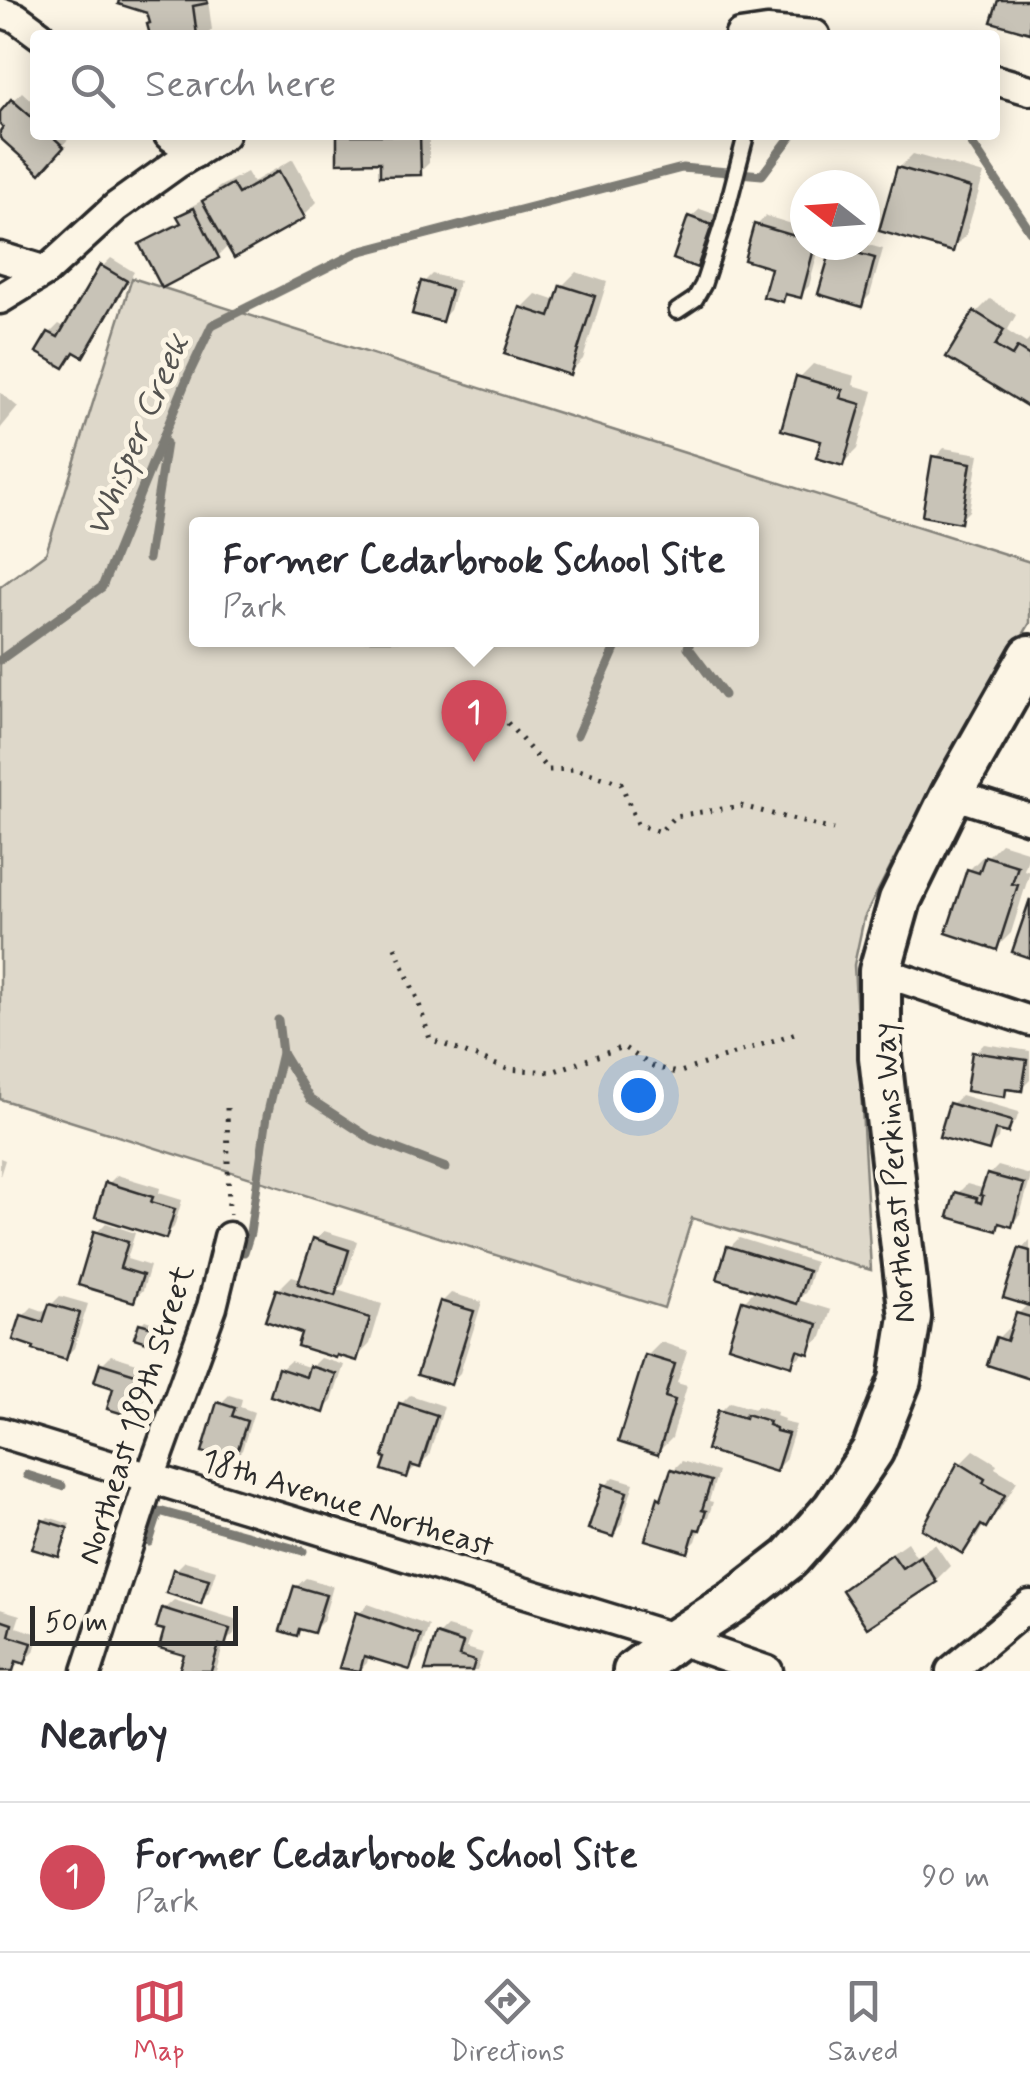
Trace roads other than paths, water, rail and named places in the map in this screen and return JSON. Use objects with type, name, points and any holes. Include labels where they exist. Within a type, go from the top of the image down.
[{"type":"main road","name":"Northeast Perkins Way","points":[[634,1671],[790,1558],[834,1508],[873,1450],[900,1380],[910,1317],[880,1058],[880,971],[900,900],[952,794],[1030,656]]},
{"type":"street","points":[[0,12],[18,18],[34,30]]},
{"type":"street","points":[[1000,81],[1030,90]]},
{"type":"street","points":[[177,140],[195,153]]},
{"type":"street","points":[[0,299],[46,271],[116,207],[216,140]]},
{"type":"street","points":[[0,257],[46,271]]},
{"type":"street","points":[[952,794],[1030,819]]},
{"type":"street","points":[[880,971],[1030,1021]]},
{"type":"street","name":"Northeast 189th Street","points":[[88,1671],[150,1478],[212,1307],[229,1236]]},
{"type":"street","name":"18th Avenue Northeast","points":[[0,1432],[676,1639],[768,1671]]},
{"type":"street","points":[[951,1671],[1030,1605]]},
{"type":"lane","points":[[677,311],[695,299],[702,284],[745,140]]},
{"type":"waterway","name":"Whisper Creek","points":[[0,660],[102,587],[212,325],[358,252],[682,168],[762,175],[788,140]]},
{"type":"waterway","name":"Whisper Creek","points":[[969,140],[1030,231]]},
{"type":"waterway","points":[[148,559],[166,443]]},
{"type":"waterway","points":[[577,735],[616,647]]},
{"type":"waterway","points":[[688,647],[724,695]]},
{"type":"waterway","points":[[244,1252],[282,1053],[278,1020]]},
{"type":"waterway","points":[[282,1053],[310,1099],[373,1140],[446,1168]]},
{"type":"waterway","points":[[27,1475],[62,1486]]},
{"type":"waterway","points":[[149,1542],[159,1511],[303,1551]]},
{"type":"place","name":"Former Cedarbrook School Site","points":[[474,762]]}]
